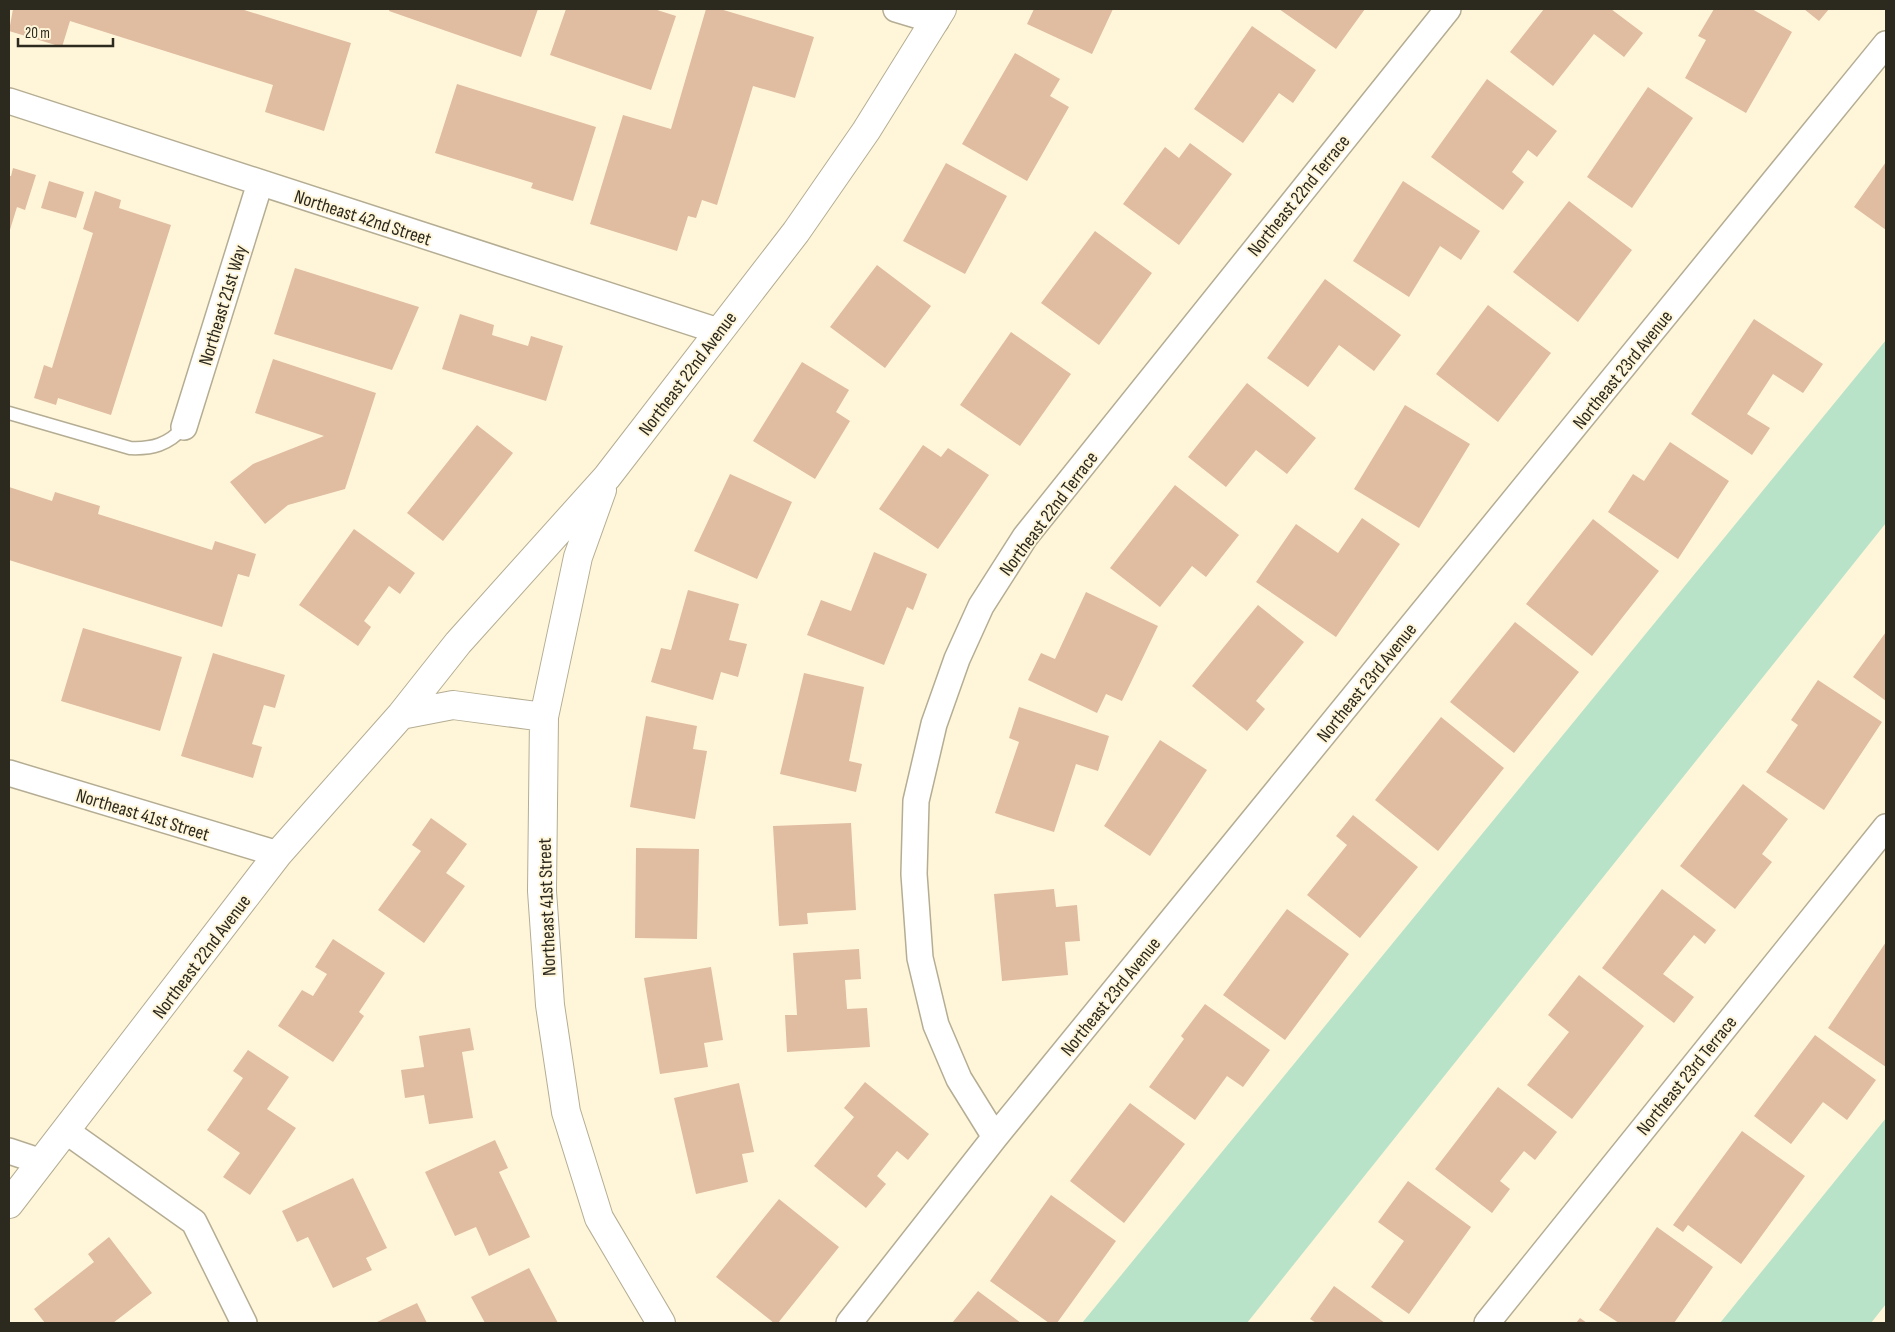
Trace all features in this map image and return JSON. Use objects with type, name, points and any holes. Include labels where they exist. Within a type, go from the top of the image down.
[{"type":"street","points":[[896,9],[939,15]]},
{"type":"street","name":"Northeast 22nd Terrace","points":[[995,1138],[959,1079],[936,1025],[920,958],[914,874],[916,801],[934,724],[957,659],[981,606],[1025,537],[1448,9]]},
{"type":"street","name":"Northeast 22nd Avenue","points":[[9,1204],[278,854],[401,715],[458,643],[607,477],[796,232],[866,131],[939,15]]},
{"type":"street","name":"Northeast 23rd Avenue","points":[[850,1323],[995,1138],[1886,44]]},
{"type":"street","name":"Northeast 42nd Street","points":[[9,101],[718,331]]},
{"type":"street","name":"Northeast 21st Way","points":[[184,427],[260,183]]},
{"type":"street","name":"Northeast 41st Street","points":[[607,477],[578,556],[544,717],[542,891],[550,1005],[566,1112],[600,1218],[661,1323]]},
{"type":"street","points":[[401,715],[453,705],[544,717]]},
{"type":"street","name":"Northeast 41st Street","points":[[9,773],[278,854]]},
{"type":"street","name":"Northeast 23rd Terrace","points":[[1487,1323],[1886,827]]},
{"type":"street","points":[[66,1131],[194,1222],[244,1323]]},
{"type":"street","points":[[9,1151],[42,1162]]},
{"type":"lane","points":[[9,413],[130,448],[149,449],[164,444],[175,438],[184,427]]},
{"type":"shaded area","points":[[1886,340],[1886,523],[1247,1323],[1082,1323]]},
{"type":"shaded area","points":[[1886,1118],[1886,1304],[1871,1323],[1720,1323]]},
{"type":"building","points":[[13,9],[241,9],[351,43],[324,131],[265,112],[273,85],[70,21],[62,47],[9,31]]},
{"type":"building","points":[[390,9],[538,9],[521,57],[389,11]]},
{"type":"building","points":[[566,9],[654,9],[676,16],[651,90],[550,55]]},
{"type":"building","points":[[706,9],[720,9],[814,37],[795,98],[753,86],[717,205],[702,200],[696,218],[688,216],[677,251],[590,224],[623,115],[671,129]]},
{"type":"building","points":[[1034,9],[1113,9],[1092,54],[1027,24]]},
{"type":"building","points":[[1279,9],[1365,9],[1336,49]]},
{"type":"building","points":[[1544,9],[1611,9],[1643,33],[1624,57],[1594,34],[1553,86],[1510,52]]},
{"type":"building","points":[[1714,9],[1752,9],[1792,32],[1746,113],[1685,78],[1706,40],[1698,36]]},
{"type":"building","points":[[1804,9],[1829,9],[1819,21]]},
{"type":"building","points":[[1252,26],[1316,70],[1293,103],[1279,93],[1243,143],[1194,109]]},
{"type":"building","points":[[1015,53],[1060,79],[1050,96],[1069,107],[1027,181],[962,144]]},
{"type":"building","points":[[1487,79],[1557,131],[1537,157],[1528,150],[1512,172],[1524,182],[1503,210],[1431,157]]},
{"type":"building","points":[[457,84],[596,127],[573,201],[531,188],[533,183],[435,153]]},
{"type":"building","points":[[1648,87],[1693,118],[1632,208],[1587,177]]},
{"type":"building","points":[[1190,143],[1232,174],[1179,245],[1123,204],[1165,147],[1179,158]]},
{"type":"building","points":[[1886,162],[1886,230],[1854,207]]},
{"type":"building","points":[[946,163],[1007,196],[965,274],[903,241]]},
{"type":"building","points":[[13,168],[36,175],[25,210],[17,207],[9,233],[9,176],[11,176]]},
{"type":"building","points":[[49,181],[84,192],[76,218],[41,208]]},
{"type":"building","points":[[1403,181],[1480,231],[1461,260],[1440,246],[1409,297],[1353,261]]},
{"type":"building","points":[[95,191],[121,200],[119,208],[171,225],[111,415],[58,398],[56,405],[34,398],[44,365],[52,368],[93,233],[83,229]]},
{"type":"building","points":[[1569,201],[1632,250],[1578,322],[1513,272]]},
{"type":"building","points":[[1095,231],[1152,273],[1099,345],[1041,303]]},
{"type":"building","points":[[877,265],[931,306],[885,368],[830,327]]},
{"type":"building","points":[[295,268],[419,307],[392,370],[274,334]]},
{"type":"building","points":[[1325,279],[1401,335],[1374,371],[1339,345],[1308,387],[1267,358]]},
{"type":"building","points":[[1488,305],[1551,353],[1498,422],[1436,374]]},
{"type":"building","points":[[460,314],[494,325],[492,335],[528,346],[531,336],[563,346],[546,401],[442,369]]},
{"type":"building","points":[[1754,319],[1823,364],[1803,393],[1773,374],[1747,414],[1770,428],[1752,455],[1691,414]]},
{"type":"building","points":[[1011,332],[1071,374],[1020,446],[960,405]]},
{"type":"building","points":[[273,359],[376,393],[345,489],[288,505],[265,524],[230,482],[253,464],[324,436],[255,413]]},
{"type":"building","points":[[802,362],[849,390],[836,412],[850,421],[815,479],[753,441]]},
{"type":"building","points":[[1247,383],[1316,438],[1287,474],[1256,450],[1226,487],[1188,457]]},
{"type":"building","points":[[1405,405],[1470,444],[1419,528],[1354,489]]},
{"type":"building","points":[[477,425],[513,453],[443,541],[407,513]]},
{"type":"building","points":[[1670,442],[1729,481],[1678,559],[1608,512],[1633,474],[1644,481]]},
{"type":"building","points":[[923,445],[941,457],[948,448],[989,475],[938,549],[879,509]]},
{"type":"building","points":[[730,474],[792,502],[757,579],[694,551]]},
{"type":"building","points":[[1175,485],[1239,535],[1206,577],[1192,566],[1160,607],[1110,568]]},
{"type":"building","points":[[9,487],[52,501],[55,492],[100,506],[98,514],[212,550],[215,541],[256,554],[249,577],[238,574],[222,627],[9,560]]},
{"type":"building","points":[[1362,518],[1400,544],[1336,637],[1256,582],[1296,524],[1338,553]]},
{"type":"building","points":[[1593,519],[1659,571],[1592,656],[1526,604]]},
{"type":"building","points":[[354,529],[415,573],[400,594],[389,586],[364,621],[371,627],[358,646],[299,605]]},
{"type":"building","points":[[874,552],[927,574],[913,610],[907,607],[884,665],[807,635],[821,600],[851,611]]},
{"type":"building","points":[[688,590],[739,604],[729,640],[747,644],[738,677],[721,672],[713,700],[651,682],[661,648],[671,650]]},
{"type":"building","points":[[1086,592],[1158,626],[1122,701],[1106,694],[1097,713],[1028,680],[1041,653],[1055,659]]},
{"type":"building","points":[[1258,605],[1304,642],[1256,701],[1265,709],[1247,731],[1192,686]]},
{"type":"building","points":[[1515,622],[1579,672],[1514,753],[1450,702]]},
{"type":"building","points":[[83,628],[182,657],[160,731],[61,701]]},
{"type":"building","points":[[1886,632],[1886,701],[1853,677]]},
{"type":"building","points":[[213,653],[285,675],[275,708],[264,705],[252,744],[262,747],[253,778],[181,756]]},
{"type":"building","points":[[804,673],[864,687],[849,761],[862,764],[856,792],[780,774]]},
{"type":"building","points":[[1818,680],[1882,722],[1824,810],[1766,772],[1798,725],[1791,720]]},
{"type":"building","points":[[1019,707],[1109,736],[1098,771],[1076,764],[1054,832],[995,813],[1019,742],[1009,738]]},
{"type":"building","points":[[646,716],[697,726],[693,749],[707,751],[695,819],[630,807]]},
{"type":"building","points":[[1441,717],[1504,768],[1438,851],[1375,800]]},
{"type":"building","points":[[1160,740],[1207,770],[1150,856],[1104,826]]},
{"type":"building","points":[[1743,784],[1788,819],[1762,854],[1772,862],[1735,909],[1680,866]]},
{"type":"building","points":[[1353,815],[1418,867],[1360,938],[1307,895],[1347,845],[1336,836]]},
{"type":"building","points":[[431,818],[467,844],[446,873],[465,886],[424,943],[378,910],[421,851],[412,845]]},
{"type":"building","points":[[851,823],[856,910],[807,913],[808,924],[779,926],[773,826]]},
{"type":"building","points":[[636,848],[699,849],[697,939],[635,938]]},
{"type":"building","points":[[1054,889],[1056,907],[1077,905],[1080,941],[1065,942],[1068,975],[1002,981],[994,894]]},
{"type":"building","points":[[1662,889],[1716,930],[1705,944],[1694,935],[1663,974],[1694,997],[1674,1023],[1602,968]]},
{"type":"building","points":[[1287,909],[1349,954],[1285,1040],[1223,995]]},
{"type":"building","points":[[333,939],[385,973],[359,1012],[364,1016],[333,1062],[278,1026],[302,990],[313,996],[327,974],[315,967]]},
{"type":"building","points":[[1886,942],[1886,1067],[1828,1028]]},
{"type":"building","points":[[859,949],[861,979],[845,980],[847,1009],[867,1008],[870,1047],[787,1052],[785,1015],[797,1015],[793,953]]},
{"type":"building","points":[[711,967],[723,1040],[704,1043],[708,1067],[660,1074],[644,978]]},
{"type":"building","points":[[1579,975],[1644,1026],[1572,1119],[1527,1085],[1569,1032],[1548,1015]]},
{"type":"building","points":[[1205,1004],[1270,1050],[1243,1087],[1227,1076],[1195,1120],[1149,1087],[1184,1039],[1181,1036]]},
{"type":"building","points":[[470,1028],[474,1050],[462,1052],[473,1118],[429,1124],[424,1095],[405,1098],[401,1070],[424,1067],[419,1036]]},
{"type":"building","points":[[1815,1035],[1876,1080],[1847,1120],[1823,1102],[1791,1144],[1754,1116]]},
{"type":"building","points":[[248,1050],[289,1077],[267,1109],[296,1128],[250,1195],[223,1177],[240,1153],[207,1130],[243,1078],[233,1071]]},
{"type":"building","points":[[865,1082],[929,1134],[908,1160],[897,1151],[877,1176],[886,1184],[866,1208],[814,1166],[854,1117],[844,1108]]},
{"type":"building","points":[[739,1083],[754,1152],[742,1154],[748,1182],[696,1194],[674,1098]]},
{"type":"building","points":[[1498,1087],[1557,1132],[1535,1160],[1524,1151],[1500,1181],[1510,1189],[1492,1213],[1435,1169]]},
{"type":"building","points":[[1130,1103],[1185,1144],[1124,1223],[1070,1181]]},
{"type":"building","points":[[1742,1131],[1805,1176],[1741,1264],[1688,1225],[1683,1232],[1673,1225]]},
{"type":"building","points":[[495,1140],[508,1168],[499,1172],[530,1237],[489,1256],[476,1227],[455,1236],[425,1172]]},
{"type":"building","points":[[353,1178],[387,1248],[366,1258],[372,1270],[333,1288],[308,1237],[297,1242],[282,1211]]},
{"type":"building","points":[[1408,1181],[1471,1227],[1409,1314],[1371,1287],[1404,1241],[1378,1222]]},
{"type":"building","points":[[1051,1195],[1116,1241],[1057,1323],[1049,1323],[990,1281]]},
{"type":"building","points":[[779,1199],[839,1247],[778,1323],[774,1323],[716,1277]]},
{"type":"building","points":[[1657,1227],[1713,1267],[1674,1323],[1619,1323],[1599,1310]]},
{"type":"building","points":[[109,1237],[152,1293],[113,1323],[45,1323],[34,1309],[94,1262],[88,1254]]},
{"type":"building","points":[[529,1268],[558,1323],[485,1323],[471,1297]]},
{"type":"building","points":[[1334,1286],[1385,1323],[1316,1323],[1310,1319]]},
{"type":"building","points":[[978,1291],[1021,1323],[952,1323]]},
{"type":"building","points":[[417,1303],[427,1323],[375,1323]]},
{"type":"building","points":[[1580,1318],[1587,1323],[1576,1323]]}]
